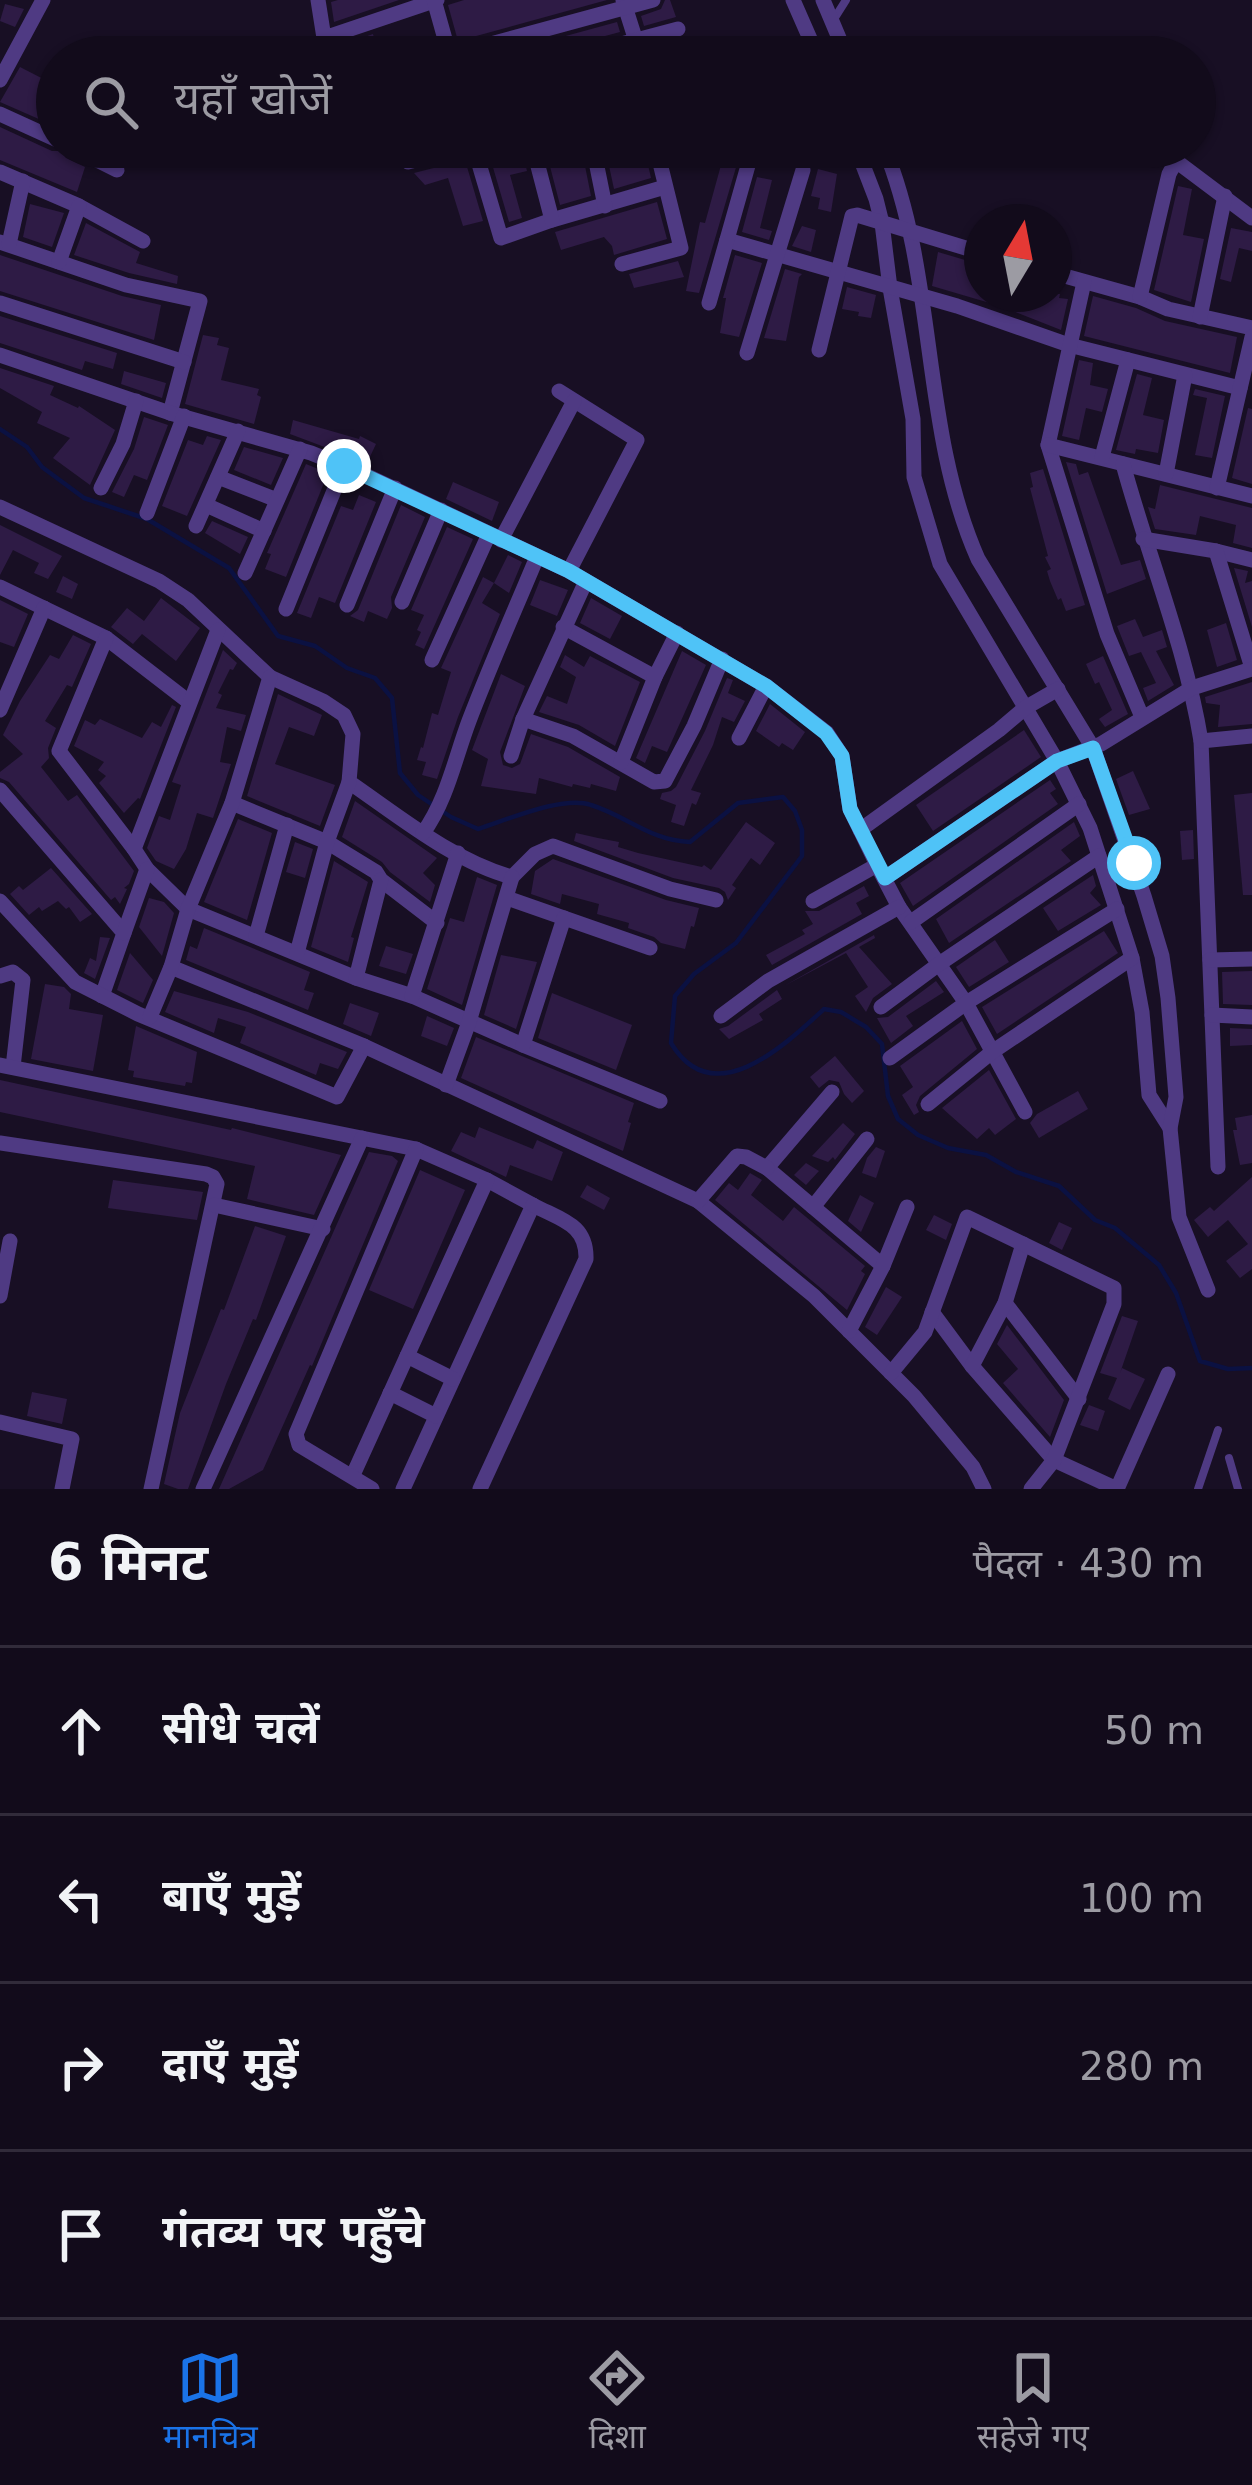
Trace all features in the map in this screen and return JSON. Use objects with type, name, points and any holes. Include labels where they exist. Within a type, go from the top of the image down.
[{"type":"street","points":[[0,80],[44,0]]},
{"type":"street","points":[[318,0],[324,36]]},
{"type":"street","points":[[373,0],[377,19]]},
{"type":"street","points":[[330,36],[435,0],[443,36]]},
{"type":"street","points":[[515,36],[652,0]]},
{"type":"street","points":[[793,0],[809,36]]},
{"type":"street","points":[[823,0],[838,36]]},
{"type":"street","points":[[625,4],[635,36]]},
{"type":"street","points":[[651,36],[678,29]]},
{"type":"street","points":[[0,114],[36,130]]},
{"type":"street","points":[[113,168],[117,170]]},
{"type":"street","points":[[478,168],[501,238],[664,187]]},
{"type":"street","points":[[538,168],[552,220]]},
{"type":"street","points":[[597,168],[605,206]]},
{"type":"street","points":[[622,264],[681,248],[660,168]]},
{"type":"street","points":[[709,303],[747,168]]},
{"type":"street","points":[[864,168],[882,224],[913,419],[914,477],[940,564],[1079,804],[1132,958],[1142,1012],[1148,1095],[1170,1127]]},
{"type":"street","points":[[892,168],[910,232],[946,462],[965,531],[1058,689],[1104,742],[1162,956],[1177,1097],[1170,1127],[1179,1217],[1208,1290]]},
{"type":"street","points":[[1140,297],[1171,168]]},
{"type":"street","points":[[1186,168],[1252,218]]},
{"type":"street","points":[[747,353],[803,170]]},
{"type":"street","points":[[0,172],[80,206],[143,242]]},
{"type":"street","points":[[23,181],[4,243],[126,285],[200,301],[184,362],[177,415],[147,513]]},
{"type":"street","points":[[1200,317],[1225,196]]},
{"type":"street","points":[[58,262],[80,206]]},
{"type":"street","points":[[819,350],[852,216],[964,248]]},
{"type":"street","points":[[727,240],[1069,345],[1240,388]]},
{"type":"street","points":[[1072,278],[1168,309],[1252,328]]},
{"type":"street","points":[[1084,282],[1048,445],[1107,634],[1142,717]]},
{"type":"street","points":[[0,303],[184,362]]},
{"type":"street","points":[[1217,488],[1252,337]]},
{"type":"street","points":[[0,355],[177,415],[300,449],[395,488],[569,571],[766,686],[826,733],[842,756],[850,809],[899,907],[966,1004],[1025,1112]]},
{"type":"street","points":[[1102,457],[1128,360]]},
{"type":"street","points":[[1166,474],[1185,375]]},
{"type":"street","points":[[559,392],[637,440],[569,571]]},
{"type":"street","points":[[100,488],[123,444],[136,401]]},
{"type":"street","points":[[432,661],[495,537],[574,401]]},
{"type":"street","points":[[196,526],[238,430]]},
{"type":"street","points":[[1048,445],[1252,496]]},
{"type":"street","points":[[245,572],[300,449]]},
{"type":"street","points":[[1123,464],[1192,688],[1201,741],[1218,1167]]},
{"type":"street","points":[[286,609],[344,466]]},
{"type":"street","points":[[218,477],[277,500]]},
{"type":"street","points":[[346,605],[395,488]]},
{"type":"street","points":[[206,505],[264,531]]},
{"type":"street","points":[[0,507],[159,580],[188,600],[270,677],[344,715],[352,734],[350,782],[327,842],[297,953]]},
{"type":"street","points":[[402,602],[441,510]]},
{"type":"street","points":[[1143,538],[1252,560]]},
{"type":"street","points":[[813,902],[881,871],[1057,761],[1104,742],[1192,688],[1252,668],[1216,551]]},
{"type":"street","points":[[427,826],[537,557]]},
{"type":"street","points":[[511,756],[562,627],[586,581]]},
{"type":"street","points":[[0,587],[106,638],[189,702]]},
{"type":"street","points":[[0,710],[44,608]]},
{"type":"street","points":[[562,627],[655,677]]},
{"type":"street","points":[[134,849],[218,630]]},
{"type":"street","points":[[621,762],[677,633]]},
{"type":"street","points":[[106,638],[59,751],[146,869],[188,909],[412,996],[660,1101]]},
{"type":"street","points":[[523,719],[573,736],[655,782],[665,782],[722,659]]},
{"type":"street","points":[[150,1017],[232,803],[270,677]]},
{"type":"street","points":[[740,738],[766,686]]},
{"type":"street","points":[[860,830],[1025,708],[1058,689]]},
{"type":"street","points":[[1201,741],[1252,736]]},
{"type":"street","points":[[350,782],[427,826],[486,870],[512,878]]},
{"type":"street","points":[[0,790],[124,933]]},
{"type":"street","points":[[232,803],[327,842],[376,872],[437,923]]},
{"type":"street","points":[[911,922],[1079,804]]},
{"type":"street","points":[[256,936],[287,825]]},
{"type":"street","points":[[446,1085],[512,878],[536,854],[553,846],[670,889],[716,900]]},
{"type":"street","points":[[412,996],[458,853]]},
{"type":"street","points":[[881,1007],[1099,856]]},
{"type":"street","points":[[102,996],[146,869]]},
{"type":"street","points":[[356,978],[382,880]]},
{"type":"street","points":[[507,898],[650,948]]},
{"type":"street","points":[[0,901],[74,982],[138,1014],[337,1096],[364,1046]]},
{"type":"street","points":[[722,1016],[768,981],[899,907]]},
{"type":"street","points":[[890,1058],[1117,909]]},
{"type":"street","points":[[523,1045],[564,918]]},
{"type":"street","points":[[928,1104],[992,1052],[1132,958]]},
{"type":"street","points":[[1210,961],[1252,959]]},
{"type":"street","points":[[171,967],[364,1046],[698,1201],[814,1296],[914,1396],[973,1467],[984,1489]]},
{"type":"street","points":[[0,976],[13,972],[23,980],[6,1066],[416,1149],[577,1228],[586,1242],[586,1259],[479,1489]]},
{"type":"street","points":[[1212,1015],[1252,1017]]},
{"type":"street","points":[[767,1168],[832,1092]]},
{"type":"street","points":[[203,1489],[362,1138]]},
{"type":"street","points":[[813,1208],[867,1138]]},
{"type":"street","points":[[0,1142],[206,1174],[218,1184],[153,1489]]},
{"type":"street","points":[[372,1489],[299,1445],[296,1434],[416,1149]]},
{"type":"street","points":[[698,1201],[737,1156],[746,1157],[767,1168],[883,1266]]},
{"type":"street","points":[[352,1475],[487,1180]]},
{"type":"street","points":[[214,1205],[322,1229]]},
{"type":"street","points":[[403,1489],[533,1205]]},
{"type":"street","points":[[849,1331],[907,1207]]},
{"type":"street","points":[[891,1373],[925,1331],[967,1217],[1114,1288],[1114,1304],[1054,1460],[1031,1489]]},
{"type":"street","points":[[0,1296],[10,1241]]},
{"type":"street","points":[[972,1366],[1005,1303],[1022,1244]]},
{"type":"street","points":[[1005,1303],[1079,1399]]},
{"type":"street","points":[[932,1312],[1054,1460],[1117,1489],[1168,1374]]},
{"type":"street","points":[[407,1356],[453,1379]]},
{"type":"street","points":[[390,1393],[436,1416]]},
{"type":"street","points":[[0,1422],[72,1438],[62,1489]]},
{"type":"lane","points":[[832,22],[846,0]]},
{"type":"lane","points":[[1198,1489],[1218,1430]]},
{"type":"lane","points":[[1229,1458],[1238,1489]]},
{"type":"building","points":[[399,0],[334,22],[331,2]]},
{"type":"building","points":[[464,0],[607,0],[476,36],[457,36],[448,5]]},
{"type":"building","points":[[670,0],[676,17],[644,26],[641,16],[661,9]]},
{"type":"building","points":[[5,4],[24,9],[15,27],[0,21]]},
{"type":"building","points":[[617,22],[620,32],[605,36],[566,36]]},
{"type":"building","points":[[20,67],[36,75],[36,118],[0,102]]},
{"type":"building","points":[[0,127],[36,144],[36,168],[85,168],[77,192],[0,160]]},
{"type":"building","points":[[467,168],[483,221],[463,226],[448,178],[425,185],[414,173]]},
{"type":"building","points":[[493,168],[526,168],[510,175],[522,218],[509,222]]},
{"type":"building","points":[[550,168],[585,168],[591,196],[560,205]]},
{"type":"building","points":[[610,168],[649,168],[651,178],[614,189]]},
{"type":"building","points":[[720,168],[736,168],[699,293],[686,291],[700,222],[705,223]]},
{"type":"building","points":[[818,169],[837,174],[831,212],[818,209],[820,198],[811,196]]},
{"type":"building","points":[[757,177],[772,180],[760,228],[772,231],[769,240],[742,232]]},
{"type":"building","points":[[1178,186],[1192,189],[1183,235],[1204,239],[1191,302],[1154,290]]},
{"type":"building","points":[[657,202],[667,239],[614,255],[604,237],[561,250],[555,232]]},
{"type":"building","points":[[30,204],[64,213],[52,247],[23,237]]},
{"type":"building","points":[[86,223],[140,252],[136,263],[178,276],[177,284],[74,255]]},
{"type":"building","points":[[802,226],[816,230],[811,252],[792,246]]},
{"type":"building","points":[[1231,228],[1252,232],[1252,251],[1239,248],[1231,282],[1220,279]]},
{"type":"building","points":[[938,252],[964,260],[964,295],[932,286]]},
{"type":"building","points":[[0,255],[161,305],[154,340],[0,291]]},
{"type":"building","points":[[735,255],[762,263],[739,337],[720,333],[723,298]]},
{"type":"building","points":[[678,261],[684,277],[634,288],[629,274]]},
{"type":"building","points":[[785,269],[802,274],[786,341],[764,338]]},
{"type":"building","points":[[847,287],[876,295],[871,318],[842,309]]},
{"type":"building","points":[[1093,296],[1165,321],[1237,337],[1230,373],[1084,336]]},
{"type":"building","points":[[1015,312],[1065,312],[1061,330]]},
{"type":"building","points":[[0,316],[117,353],[113,369],[85,361],[82,370],[0,343]]},
{"type":"building","points":[[203,335],[219,338],[217,345],[229,348],[221,380],[259,389],[254,424],[185,404]]},
{"type":"building","points":[[1079,360],[1093,363],[1090,385],[1108,389],[1102,412],[1086,408],[1079,440],[1062,436]]},
{"type":"building","points":[[0,368],[54,386],[50,395],[79,406],[115,430],[90,485],[53,458],[70,438],[37,423],[42,412],[0,388]]},
{"type":"building","points":[[124,371],[166,383],[162,398],[121,384]]},
{"type":"building","points":[[1137,374],[1152,378],[1143,415],[1164,420],[1158,453],[1116,450]]},
{"type":"building","points":[[1195,389],[1225,396],[1212,458],[1195,455],[1207,398],[1193,395]]},
{"type":"building","points":[[1248,408],[1252,409],[1252,484],[1232,478]]},
{"type":"building","points":[[144,417],[168,425],[147,480],[134,475],[124,497],[112,492]]},
{"type":"building","points":[[293,420],[376,444],[367,463],[290,434]]},
{"type":"building","points":[[207,436],[221,440],[187,516],[162,506],[188,440],[203,445]]},
{"type":"building","points":[[244,447],[283,458],[271,485],[234,470]]},
{"type":"building","points":[[1066,462],[1076,464],[1079,475],[1088,472],[1121,565],[1140,560],[1146,579],[1107,594]]},
{"type":"building","points":[[306,464],[328,473],[286,577],[265,569],[271,554],[267,553]]},
{"type":"building","points":[[1043,469],[1085,605],[1066,611],[1047,571],[1051,569],[1030,488],[1030,473]]},
{"type":"building","points":[[453,482],[499,502],[492,521],[446,499]]},
{"type":"building","points":[[1160,485],[1252,508],[1252,548],[1233,543],[1236,525],[1200,516],[1196,535],[1155,529],[1148,507],[1155,509]]},
{"type":"building","points":[[359,495],[376,502],[335,603],[319,597],[311,618],[297,613],[341,506],[353,510]]},
{"type":"building","points":[[401,505],[425,517],[391,597],[387,619],[368,611],[364,622],[350,616],[358,610]]},
{"type":"building","points":[[212,521],[248,537],[240,554],[205,533]]},
{"type":"building","points":[[0,525],[62,556],[48,579],[34,573],[39,563],[13,550],[0,575]]},
{"type":"building","points":[[447,527],[473,539],[424,649],[415,645],[424,615],[411,610]]},
{"type":"building","points":[[508,555],[522,562],[509,593],[494,583]]},
{"type":"building","points":[[1234,568],[1248,571],[1245,583],[1252,581],[1252,627]]},
{"type":"building","points":[[63,576],[78,584],[72,599],[56,592]]},
{"type":"building","points":[[483,577],[494,583],[482,603],[500,614],[437,779],[422,775],[426,762],[417,760],[451,672],[441,668]]},
{"type":"building","points":[[540,580],[568,590],[557,616],[530,605]]},
{"type":"building","points":[[161,598],[200,628],[176,661],[142,634],[133,644],[111,627],[127,608],[144,621]]},
{"type":"building","points":[[591,598],[622,616],[610,639],[580,623]]},
{"type":"building","points":[[0,600],[28,614],[14,647],[0,642]]},
{"type":"building","points":[[1135,619],[1143,637],[1162,630],[1167,647],[1156,651],[1174,685],[1148,701],[1143,688],[1156,683],[1141,652],[1129,656],[1117,626]]},
{"type":"building","points":[[1226,623],[1237,660],[1217,667],[1207,630]]},
{"type":"building","points":[[73,635],[91,644],[72,687],[67,685],[45,721],[56,728],[49,758],[41,767],[68,801],[77,795],[134,871],[120,904],[115,897],[111,900],[9,782],[0,778],[0,772],[23,754],[3,735],[20,701],[50,655],[59,659]]},
{"type":"building","points":[[223,650],[237,663],[218,693],[222,695],[216,708],[246,715],[241,731],[227,727],[220,762],[231,764],[213,818],[197,813],[174,869],[156,861],[147,848],[159,816],[170,820],[181,785],[172,782]]},
{"type":"building","points":[[682,651],[706,665],[667,752],[652,746],[645,763],[636,758]]},
{"type":"building","points":[[565,655],[584,667],[590,656],[640,682],[615,746],[579,725],[539,712],[547,696],[567,704],[576,677],[560,667]]},
{"type":"building","points":[[1103,656],[1128,714],[1105,727],[1099,719],[1112,710],[1086,664]]},
{"type":"building","points":[[501,674],[525,686],[500,752],[503,765],[520,764],[531,734],[568,747],[620,777],[616,791],[539,778],[536,794],[481,786],[488,759],[472,750]]},
{"type":"building","points":[[727,678],[733,680],[728,693],[745,701],[734,722],[722,717],[691,790],[701,793],[684,826],[671,822],[676,805],[660,799],[662,793],[676,787]]},
{"type":"building","points":[[1252,682],[1252,724],[1218,727],[1220,705],[1206,703],[1205,697]]},
{"type":"building","points":[[278,694],[322,715],[314,736],[289,727],[275,764],[335,785],[320,826],[247,796]]},
{"type":"building","points":[[770,704],[805,732],[793,750],[782,743],[779,747],[756,731]]},
{"type":"building","points":[[172,705],[176,707],[140,799],[124,813],[99,783],[106,776],[98,770],[104,762],[74,746],[85,720],[95,725],[100,719],[142,738],[152,722],[161,727]]},
{"type":"building","points":[[1024,730],[1041,757],[933,831],[916,805]]},
{"type":"building","points":[[1133,771],[1150,809],[1129,815],[1116,779]]},
{"type":"building","points":[[1050,780],[1056,789],[1050,793],[1058,804],[913,906],[900,883]]},
{"type":"building","points":[[1252,793],[1252,895],[1243,895],[1234,795]]},
{"type":"building","points":[[355,801],[437,858],[423,873],[435,885],[430,902],[382,862],[342,837]]},
{"type":"building","points":[[238,819],[272,833],[247,920],[204,902]]},
{"type":"building","points":[[746,822],[775,843],[760,865],[751,858],[732,885],[736,888],[728,900],[719,888],[673,878],[574,841],[576,833],[619,842],[618,847],[711,870]]},
{"type":"building","points":[[1074,822],[1080,836],[1061,850],[1071,861],[949,943],[936,919]]},
{"type":"building","points":[[1193,830],[1194,859],[1182,860],[1180,831]]},
{"type":"building","points":[[295,842],[313,849],[305,878],[286,872]]},
{"type":"building","points":[[553,859],[699,908],[685,949],[597,914],[599,904],[562,894],[560,904],[531,894],[535,871]]},
{"type":"building","points":[[334,861],[368,882],[348,962],[311,947]]},
{"type":"building","points":[[51,868],[92,914],[80,922],[58,901],[29,915],[10,894]]},
{"type":"building","points":[[1093,875],[1096,886],[1090,893],[1101,905],[1058,931],[1043,908]]},
{"type":"building","points":[[477,877],[497,885],[462,1005],[427,989],[450,918],[464,922]]},
{"type":"building","points":[[864,886],[869,896],[856,903],[862,914],[772,965],[766,955],[805,934],[802,930],[813,924],[805,911],[819,911]]},
{"type":"building","points":[[149,898],[164,902],[174,913],[162,956],[139,927]]},
{"type":"building","points":[[204,928],[310,972],[304,990],[314,993],[308,1010],[186,960],[190,946],[197,949]]},
{"type":"building","points":[[1104,931],[1118,953],[997,1034],[982,1007]]},
{"type":"building","points":[[874,935],[859,947],[892,984],[873,998],[866,1012],[855,996],[868,987],[846,953],[784,986]]},
{"type":"building","points":[[100,937],[110,938],[95,979],[84,973],[90,958],[96,961]]},
{"type":"building","points":[[995,940],[1009,962],[969,987],[956,967]]},
{"type":"building","points":[[386,946],[413,954],[406,974],[379,966]]},
{"type":"building","points":[[130,953],[153,980],[143,1003],[117,990]]},
{"type":"building","points":[[501,955],[537,962],[516,1029],[484,1015]]},
{"type":"building","points":[[1252,971],[1252,1005],[1223,1004],[1222,972]]},
{"type":"building","points":[[936,981],[944,992],[906,1016],[913,1026],[891,1043],[877,1018],[888,1017]]},
{"type":"building","points":[[45,984],[64,987],[71,994],[69,1009],[103,1015],[93,1071],[31,1059]]},
{"type":"building","points":[[777,990],[782,999],[759,1014],[763,1020],[729,1039],[719,1029],[728,1026]]},
{"type":"building","points":[[174,991],[248,1012],[347,1052],[338,1069],[320,1063],[316,1075],[240,1043],[246,1027],[218,1018],[214,1033],[165,1012]]},
{"type":"building","points":[[552,993],[632,1025],[616,1070],[538,1038]]},
{"type":"building","points":[[350,1003],[379,1013],[371,1036],[343,1024]]},
{"type":"building","points":[[427,1016],[454,1028],[447,1046],[421,1036]]},
{"type":"building","points":[[962,1021],[977,1049],[920,1096],[919,1112],[914,1115],[902,1095],[913,1087],[900,1066]]},
{"type":"building","points":[[136,1026],[197,1052],[192,1083],[185,1086],[133,1077],[134,1071],[128,1070]]},
{"type":"building","points":[[1230,1028],[1252,1029],[1252,1045],[1230,1046]]},
{"type":"building","points":[[476,1037],[634,1103],[623,1151],[461,1078]]},
{"type":"building","points":[[835,1056],[864,1091],[852,1103],[839,1082],[829,1080],[819,1088],[810,1077]]},
{"type":"building","points":[[989,1070],[1016,1119],[995,1135],[989,1128],[977,1139],[942,1108]]},
{"type":"building","points":[[0,1080],[341,1155],[314,1215],[247,1199],[255,1166],[0,1112]]},
{"type":"building","points":[[1078,1091],[1088,1109],[1039,1138],[1030,1123],[1037,1114]]},
{"type":"building","points":[[1252,1115],[1252,1163],[1240,1165],[1235,1118]]},
{"type":"building","points":[[843,1123],[855,1134],[835,1160],[812,1156]]},
{"type":"building","points":[[479,1127],[533,1149],[537,1140],[563,1152],[552,1181],[510,1165],[506,1177],[451,1151],[461,1132],[475,1138]]},
{"type":"building","points":[[876,1147],[885,1151],[876,1178],[862,1173]]},
{"type":"building","points":[[369,1152],[398,1161],[312,1366],[263,1470],[229,1489],[219,1489]]},
{"type":"building","points":[[806,1163],[819,1171],[806,1185],[794,1175]]},
{"type":"building","points":[[420,1170],[465,1190],[413,1309],[369,1290]]},
{"type":"building","points":[[750,1173],[762,1180],[751,1195],[783,1221],[794,1207],[865,1266],[847,1310],[715,1200],[729,1183],[738,1190]]},
{"type":"building","points":[[1252,1177],[1252,1269],[1240,1278],[1226,1261],[1248,1244],[1228,1220],[1208,1237],[1194,1220],[1210,1207],[1214,1211]]},
{"type":"building","points":[[113,1180],[203,1192],[197,1220],[108,1208]]},
{"type":"building","points":[[587,1185],[610,1198],[604,1210],[580,1197]]},
{"type":"building","points":[[860,1195],[874,1203],[861,1232],[848,1221]]},
{"type":"building","points":[[934,1215],[952,1224],[946,1240],[926,1230]]},
{"type":"building","points":[[1059,1222],[1072,1228],[1062,1250],[1049,1243]]},
{"type":"building","points":[[255,1226],[286,1236],[188,1489],[178,1489],[164,1484],[180,1413]]},
{"type":"building","points":[[886,1287],[902,1297],[877,1335],[865,1327]]},
{"type":"building","points":[[1122,1316],[1138,1321],[1120,1373],[1122,1368],[1145,1379],[1130,1410],[1108,1399],[1117,1378],[1100,1373]]},
{"type":"building","points":[[1007,1325],[1064,1400],[1050,1437],[1003,1383],[1018,1369],[997,1344]]},
{"type":"building","points":[[32,1392],[67,1399],[62,1424],[27,1416]]},
{"type":"building","points":[[1089,1405],[1105,1411],[1098,1431],[1080,1425]]},
{"type":"waterway","points":[[0,429],[84,498],[147,519],[229,568],[278,636],[315,646],[347,668],[375,678],[392,698],[400,773],[418,795],[451,817],[478,829],[535,810],[579,803],[651,833],[690,842],[738,803],[783,797],[802,830],[802,856],[736,943],[694,974],[675,996],[671,1043],[688,1063],[707,1072],[727,1073],[769,1054],[824,1009],[841,1012],[882,1044],[888,1096],[898,1119],[918,1135],[948,1148],[986,1155],[1016,1172],[1059,1186],[1095,1220],[1115,1228],[1159,1265],[1176,1293],[1200,1361],[1228,1369],[1252,1368]]},
{"type":"route","points":[[344,466],[569,571],[766,686],[826,733],[842,756],[850,809],[885,878],[1057,761],[1093,748],[1134,863]]}]
